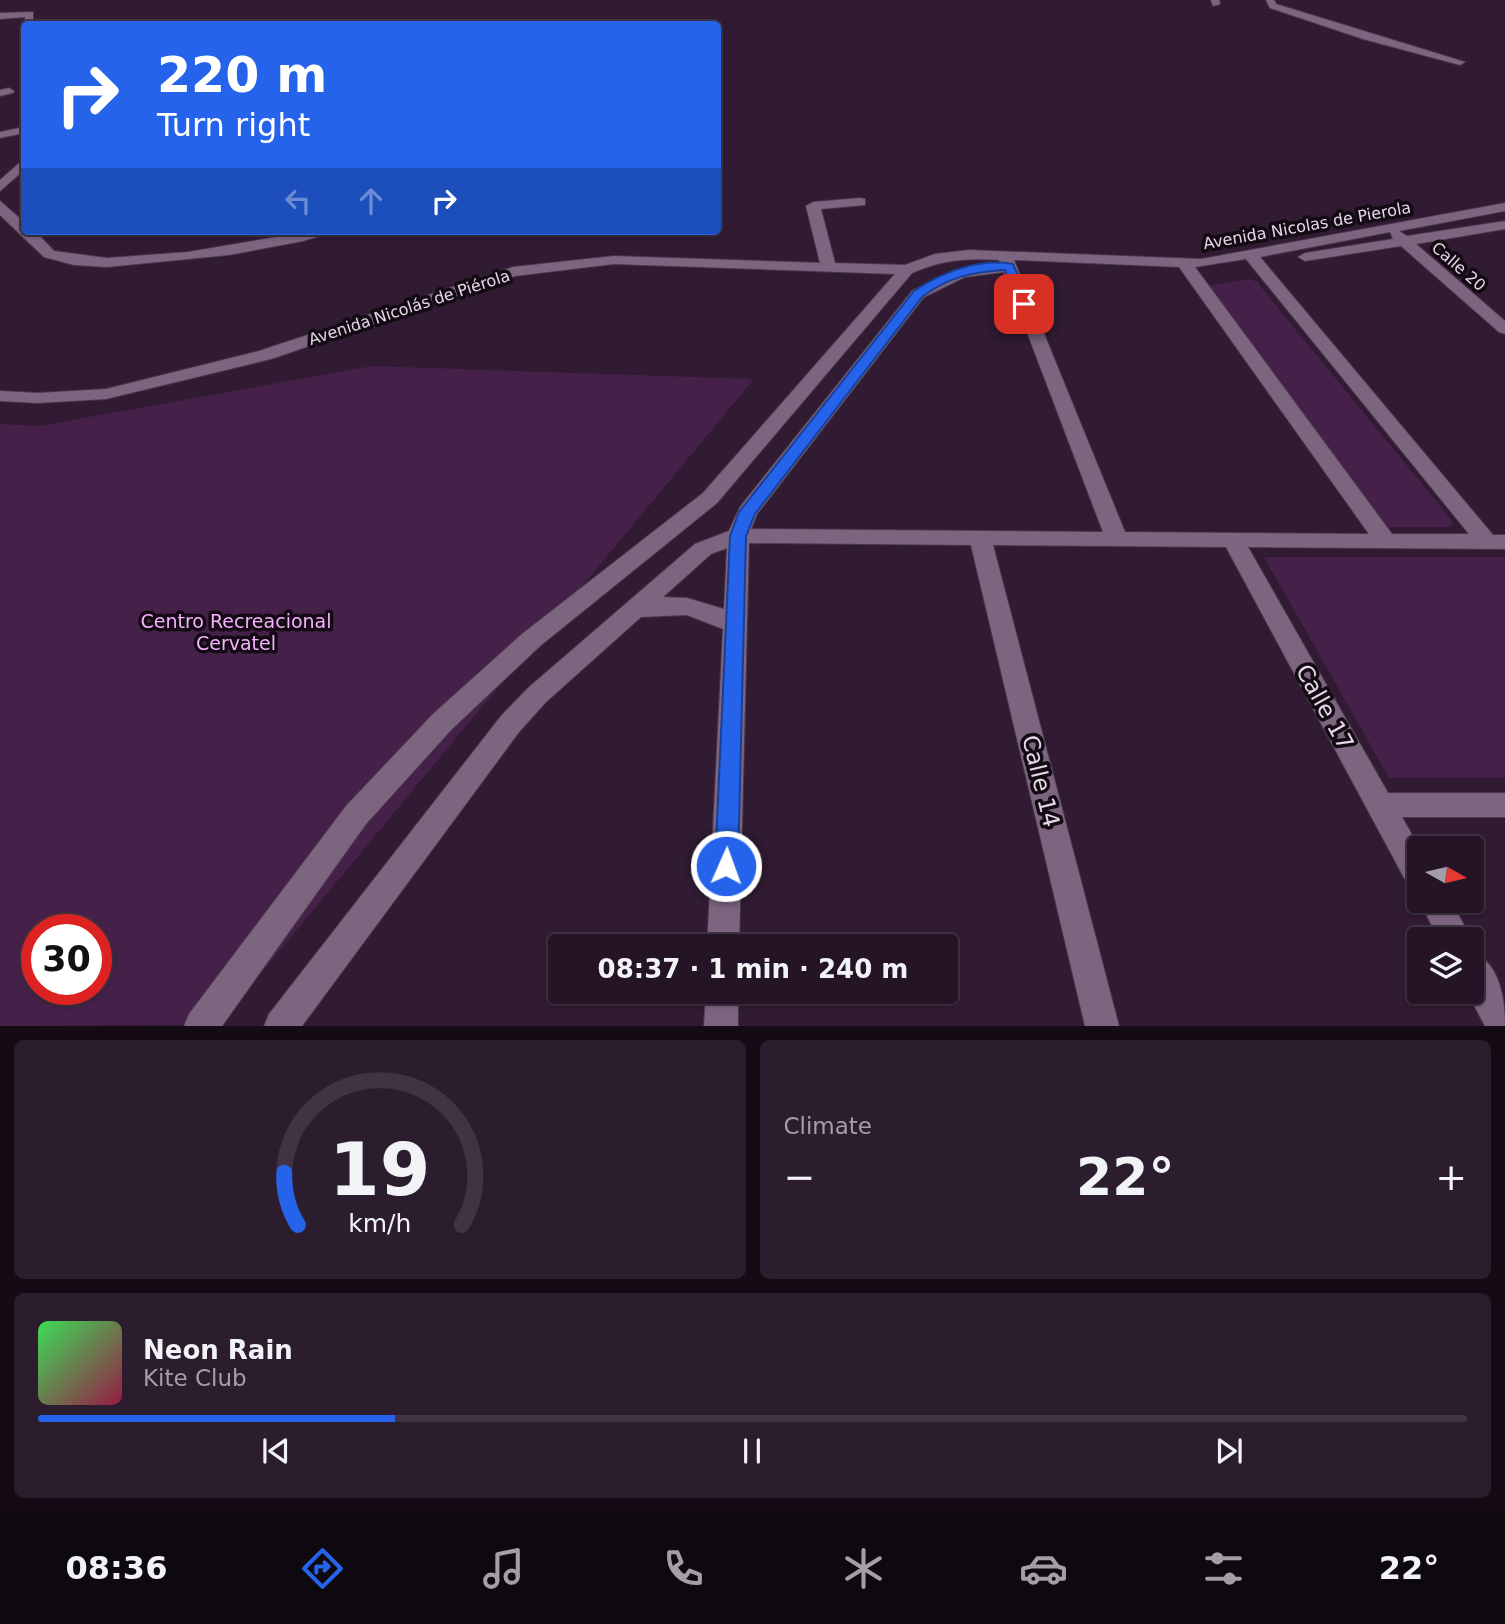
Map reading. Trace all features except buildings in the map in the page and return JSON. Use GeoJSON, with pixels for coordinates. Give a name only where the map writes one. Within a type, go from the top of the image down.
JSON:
{"type":"FeatureCollection","features":[{"type":"Feature","properties":{"kind":"street"},"geometry":{"type":"LineString","coordinates":[[1270,0],[1273,6],[1317,19],[1351,35],[1460,62]]}},
{"type":"Feature","properties":{"kind":"street"},"geometry":{"type":"LineString","coordinates":[[0,16],[30,14],[29,21]]}},
{"type":"Feature","properties":{"kind":"street"},"geometry":{"type":"LineString","coordinates":[[0,135],[21,131]]}},
{"type":"Feature","properties":{"kind":"street"},"geometry":{"type":"LineString","coordinates":[[1,184],[21,166]]}},
{"type":"Feature","properties":{"kind":"street"},"geometry":{"type":"LineString","coordinates":[[829,267],[813,206],[860,202]]}},
{"type":"Feature","properties":{"kind":"street"},"geometry":{"type":"LineString","coordinates":[[0,205],[3,211],[21,226]]}},
{"type":"Feature","properties":{"kind":"street","name":"Avenida Nicolas de Pierola"},"geometry":{"type":"LineString","coordinates":[[1253,258],[1390,228],[1505,208]]}},
{"type":"Feature","properties":{"kind":"street"},"geometry":{"type":"LineString","coordinates":[[201,1026],[356,815],[442,722],[531,640],[710,498],[907,270],[935,258],[1189,269],[1505,225]]}},
{"type":"Feature","properties":{"kind":"street","name":"Calle 20"},"geometry":{"type":"LineString","coordinates":[[1390,228],[1505,329]]}},
{"type":"Feature","properties":{"kind":"street"},"geometry":{"type":"LineString","coordinates":[[30,235],[45,253],[73,259],[119,261],[255,247],[311,235]]}},
{"type":"Feature","properties":{"kind":"street"},"geometry":{"type":"LineString","coordinates":[[1253,258],[1496,543]]}},
{"type":"Feature","properties":{"kind":"street","name":"Avenida Nicolás de Piérola"},"geometry":{"type":"LineString","coordinates":[[0,396],[38,398],[106,394],[265,355],[513,272],[614,260],[907,270]]}},
{"type":"Feature","properties":{"kind":"street"},"geometry":{"type":"LineString","coordinates":[[723,934],[738,536],[747,512],[918,294],[941,278],[1007,260]]}},
{"type":"Feature","properties":{"kind":"street"},"geometry":{"type":"LineString","coordinates":[[1007,260],[1116,537]]}},
{"type":"Feature","properties":{"kind":"street"},"geometry":{"type":"LineString","coordinates":[[1189,269],[1386,541]]}},
{"type":"Feature","properties":{"kind":"street"},"geometry":{"type":"LineString","coordinates":[[281,1026],[510,724],[537,695],[703,549],[738,536],[1232,538],[1496,543]]}},
{"type":"Feature","properties":{"kind":"street","name":"Calle 14"},"geometry":{"type":"LineString","coordinates":[[980,536],[1102,1026]]}},
{"type":"Feature","properties":{"kind":"street","name":"Calle 17"},"geometry":{"type":"LineString","coordinates":[[1232,538],[1407,853]]}},
{"type":"Feature","properties":{"kind":"street"},"geometry":{"type":"LineString","coordinates":[[634,609],[670,603],[697,606],[735,625]]}},
{"type":"Feature","properties":{"kind":"street"},"geometry":{"type":"LineString","coordinates":[[1380,805],[1505,805]]}},
{"type":"Feature","properties":{"kind":"street"},"geometry":{"type":"LineString","coordinates":[[1484,990],[1504,1026]]}},
{"type":"Feature","properties":{"kind":"street"},"geometry":{"type":"LineString","coordinates":[[720,1026],[721,1004]]}},
{"type":"Feature","properties":{"kind":"green space"},"geometry":{"type":"Polygon","coordinates":[[[1250,279],[1257,282],[1454,523],[1449,527],[1383,527],[1205,286],[1250,279]]]}},
{"type":"Feature","properties":{"kind":"green space","name":"Centro Recreacional Cervatel"},"geometry":{"type":"Polygon","coordinates":[[[372,366],[754,379],[218,1025],[0,1026],[0,424],[39,426],[372,366]]]}},
{"type":"Feature","properties":{"kind":"green space"},"geometry":{"type":"Polygon","coordinates":[[[1264,557],[1505,557],[1505,778],[1389,778],[1264,557]]]}},
{"type":"Feature","properties":{"kind":"route"},"geometry":{"type":"LineString","coordinates":[[726,866],[738,536],[747,512],[918,294],[941,278],[973,269],[1009,267],[1024,304]]}}]}
